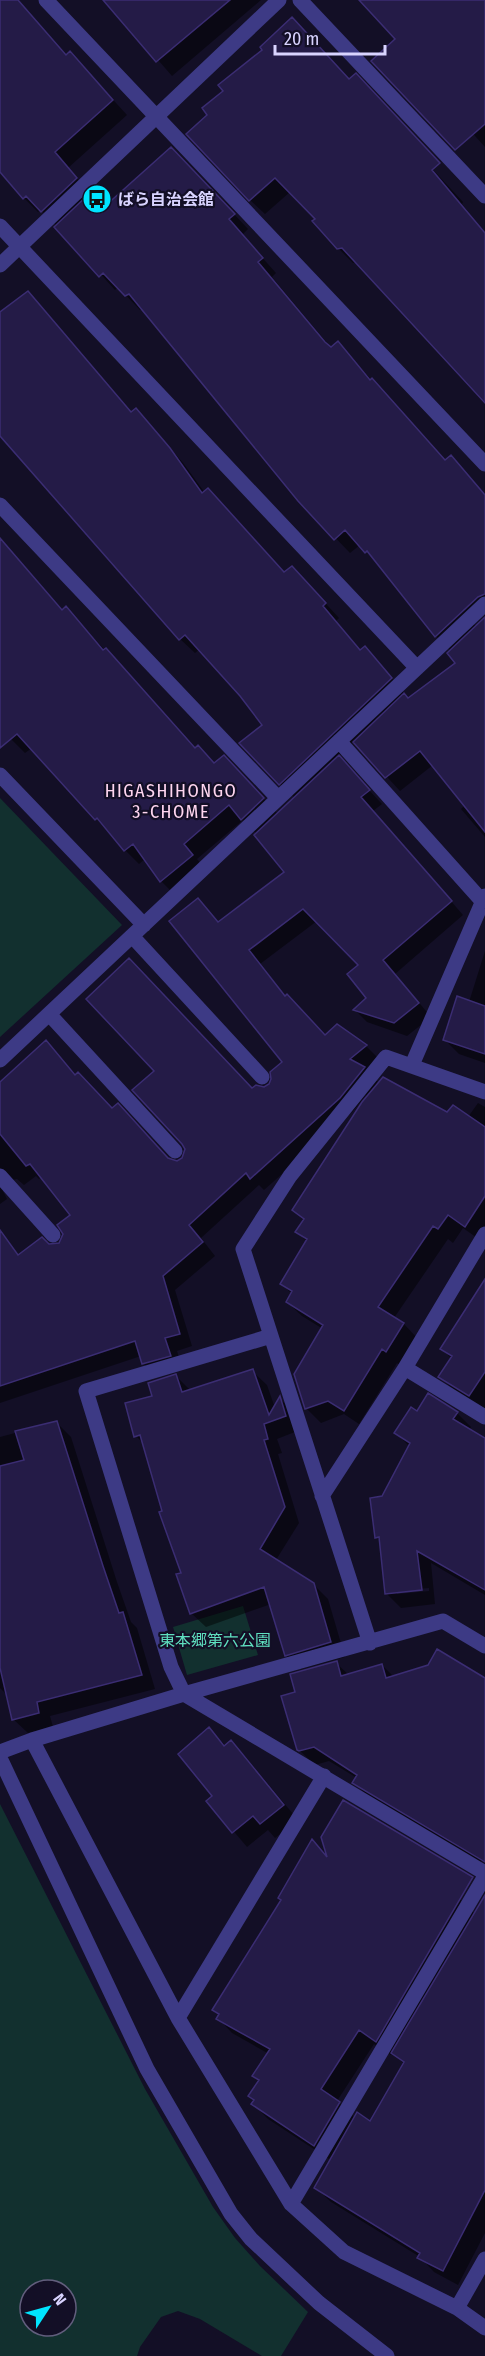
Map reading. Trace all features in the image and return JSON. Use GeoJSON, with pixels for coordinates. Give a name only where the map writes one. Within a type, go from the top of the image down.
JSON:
{"type":"FeatureCollection","features":[{"type":"Feature","properties":{"kind":"street"},"geometry":{"type":"LineString","coordinates":[[46,0],[485,464]]}},
{"type":"Feature","properties":{"kind":"street"},"geometry":{"type":"LineString","coordinates":[[0,265],[279,0]]}},
{"type":"Feature","properties":{"kind":"street"},"geometry":{"type":"LineString","coordinates":[[300,0],[485,196]]}},
{"type":"Feature","properties":{"kind":"street"},"geometry":{"type":"LineString","coordinates":[[0,226],[417,668]]}},
{"type":"Feature","properties":{"kind":"street"},"geometry":{"type":"LineString","coordinates":[[0,505],[278,798]]}},
{"type":"Feature","properties":{"kind":"street"},"geometry":{"type":"LineString","coordinates":[[0,1060],[485,604]]}},
{"type":"Feature","properties":{"kind":"street"},"geometry":{"type":"LineString","coordinates":[[339,741],[484,898],[412,1065]]}},
{"type":"Feature","properties":{"kind":"street"},"geometry":{"type":"LineString","coordinates":[[0,775],[144,925]]}},
{"type":"Feature","properties":{"kind":"street"},"geometry":{"type":"LineString","coordinates":[[132,936],[262,1077]]}},
{"type":"Feature","properties":{"kind":"street"},"geometry":{"type":"LineString","coordinates":[[49,1014],[175,1151]]}},
{"type":"Feature","properties":{"kind":"street"},"geometry":{"type":"LineString","coordinates":[[370,1643],[243,1249],[290,1176],[386,1057],[485,1092]]}},
{"type":"Feature","properties":{"kind":"street"},"geometry":{"type":"LineString","coordinates":[[0,1176],[53,1235]]}},
{"type":"Feature","properties":{"kind":"street"},"geometry":{"type":"LineString","coordinates":[[322,1496],[405,1368],[485,1234]]}},
{"type":"Feature","properties":{"kind":"street"},"geometry":{"type":"LineString","coordinates":[[271,1336],[86,1391],[171,1667],[184,1694],[324,1776],[485,1875],[291,2204]]}},
{"type":"Feature","properties":{"kind":"street"},"geometry":{"type":"LineString","coordinates":[[405,1368],[485,1417]]}},
{"type":"Feature","properties":{"kind":"street"},"geometry":{"type":"LineString","coordinates":[[0,1752],[32,1740],[184,1694],[443,1621],[485,1646]]}},
{"type":"Feature","properties":{"kind":"street"},"geometry":{"type":"LineString","coordinates":[[32,1740],[178,2018],[291,2204],[344,2252],[457,2308],[485,2328]]}},
{"type":"Feature","properties":{"kind":"street"},"geometry":{"type":"LineString","coordinates":[[0,1758],[147,2069],[231,2214],[251,2239],[319,2303],[387,2356]]}},
{"type":"Feature","properties":{"kind":"street"},"geometry":{"type":"LineString","coordinates":[[178,2018],[324,1776]]}},
{"type":"Feature","properties":{"kind":"street"},"geometry":{"type":"LineString","coordinates":[[457,2308],[485,2259]]}},
{"type":"Feature","properties":{"kind":"green space"},"geometry":{"type":"Polygon","coordinates":[[[0,798],[122,925],[0,1037],[0,798]]]}},
{"type":"Feature","properties":{"kind":"green space","name":"東本郷第六公園"},"geometry":{"type":"Polygon","coordinates":[[[243,1606],[258,1655],[187,1675],[173,1627],[243,1606]]]}},
{"type":"Feature","properties":{"kind":"green space"},"geometry":{"type":"Polygon","coordinates":[[[0,1804],[145,2089],[213,2207],[235,2238],[260,2266],[308,2312],[281,2356],[262,2356],[200,2319],[178,2311],[161,2317],[140,2347],[137,2356],[0,2356],[0,1804]]]}},
{"type":"Feature","properties":{"kind":"building"},"geometry":{"type":"Polygon","coordinates":[[[0,0],[18,0],[66,55],[70,51],[113,100],[55,152],[77,178],[41,212],[26,196],[23,199],[0,172],[0,0]]]}},
{"type":"Feature","properties":{"kind":"building"},"geometry":{"type":"Polygon","coordinates":[[[103,0],[230,0],[156,62],[103,0]]]}},
{"type":"Feature","properties":{"kind":"building"},"geometry":{"type":"Polygon","coordinates":[[[359,0],[485,0],[485,124],[455,150],[371,61],[395,39],[359,0]]]}},
{"type":"Feature","properties":{"kind":"building"},"geometry":{"type":"Polygon","coordinates":[[[292,17],[349,79],[356,73],[440,163],[432,170],[485,233],[485,403],[342,248],[337,249],[312,221],[315,219],[275,178],[249,201],[186,134],[207,115],[202,108],[223,91],[218,85],[262,50],[260,47],[292,17]]]}},
{"type":"Feature","properties":{"kind":"building"},"geometry":{"type":"Polygon","coordinates":[[[171,147],[235,214],[229,219],[263,258],[258,262],[325,342],[331,347],[338,341],[370,380],[372,378],[445,460],[451,455],[485,495],[485,594],[478,597],[435,637],[367,551],[365,553],[345,530],[334,540],[298,501],[129,294],[125,296],[103,273],[99,277],[54,227],[90,193],[104,207],[171,147]]]}},
{"type":"Feature","properties":{"kind":"building"},"geometry":{"type":"Polygon","coordinates":[[[28,291],[131,412],[136,408],[170,448],[202,493],[208,488],[284,572],[292,566],[326,603],[323,606],[360,650],[365,646],[392,678],[279,785],[239,743],[262,725],[240,696],[185,635],[179,640],[0,436],[0,312],[28,291]]]}},
{"type":"Feature","properties":{"kind":"building"},"geometry":{"type":"Polygon","coordinates":[[[0,538],[62,610],[66,606],[103,650],[106,648],[195,748],[198,745],[214,763],[224,755],[264,798],[241,820],[229,805],[184,844],[193,855],[160,882],[133,844],[124,851],[97,818],[95,820],[17,734],[0,748],[0,538]]]}},
{"type":"Feature","properties":{"kind":"building"},"geometry":{"type":"Polygon","coordinates":[[[485,617],[485,832],[420,751],[385,778],[353,742],[404,693],[408,698],[455,663],[447,653],[485,617]]]}},
{"type":"Feature","properties":{"kind":"building"},"geometry":{"type":"Polygon","coordinates":[[[339,755],[370,790],[361,797],[452,901],[383,960],[419,1003],[394,1023],[353,1010],[366,998],[347,974],[358,965],[303,909],[249,950],[285,996],[287,994],[325,1035],[337,1024],[367,1045],[350,1059],[365,1067],[340,1098],[250,1179],[246,1173],[189,1225],[203,1242],[163,1276],[180,1334],[165,1338],[171,1356],[142,1364],[135,1341],[0,1386],[0,1230],[18,1255],[42,1237],[49,1244],[59,1243],[63,1234],[57,1225],[70,1215],[30,1164],[26,1166],[0,1134],[0,1082],[46,1040],[75,1075],[78,1072],[112,1108],[118,1103],[168,1158],[177,1161],[182,1158],[185,1149],[182,1144],[132,1090],[154,1071],[86,999],[129,958],[252,1088],[256,1085],[264,1087],[269,1084],[270,1072],[282,1062],[169,921],[198,898],[218,922],[284,872],[254,835],[339,755]]]}},
{"type":"Feature","properties":{"kind":"building"},"geometry":{"type":"Polygon","coordinates":[[[457,996],[485,1006],[485,1054],[443,1040],[457,996]]]}},
{"type":"Feature","properties":{"kind":"building"},"geometry":{"type":"Polygon","coordinates":[[[383,1077],[447,1112],[453,1105],[485,1127],[485,1196],[465,1227],[448,1215],[438,1229],[433,1226],[378,1307],[404,1323],[386,1352],[382,1349],[344,1411],[328,1401],[305,1409],[294,1374],[323,1325],[286,1302],[292,1291],[280,1284],[307,1239],[295,1232],[304,1219],[292,1210],[362,1102],[383,1077]]]}},
{"type":"Feature","properties":{"kind":"building"},"geometry":{"type":"Polygon","coordinates":[[[485,1279],[485,1372],[469,1396],[438,1377],[452,1356],[440,1349],[485,1279]]]}},
{"type":"Feature","properties":{"kind":"building"},"geometry":{"type":"Polygon","coordinates":[[[253,1369],[269,1415],[280,1396],[286,1416],[264,1424],[268,1439],[264,1440],[285,1507],[260,1549],[314,1583],[331,1642],[285,1656],[264,1587],[190,1614],[176,1574],[181,1573],[159,1512],[162,1511],[140,1435],[134,1437],[125,1403],[152,1396],[148,1383],[176,1374],[182,1392],[253,1369]]]}},
{"type":"Feature","properties":{"kind":"building"},"geometry":{"type":"Polygon","coordinates":[[[428,1393],[458,1412],[453,1419],[485,1438],[485,1590],[417,1551],[422,1590],[385,1594],[379,1537],[375,1538],[370,1498],[382,1496],[410,1443],[394,1433],[411,1407],[417,1411],[428,1393]]]}},
{"type":"Feature","properties":{"kind":"building"},"geometry":{"type":"Polygon","coordinates":[[[57,1421],[103,1566],[119,1613],[123,1612],[142,1675],[37,1702],[39,1713],[12,1720],[0,1668],[0,1466],[24,1460],[15,1431],[57,1421]]]}},
{"type":"Feature","properties":{"kind":"building"},"geometry":{"type":"Polygon","coordinates":[[[437,1649],[485,1678],[485,1862],[352,1783],[357,1775],[314,1747],[297,1750],[281,1696],[295,1692],[290,1674],[337,1661],[341,1676],[382,1664],[386,1678],[428,1665],[437,1649]]]}},
{"type":"Feature","properties":{"kind":"building"},"geometry":{"type":"Polygon","coordinates":[[[209,1727],[224,1746],[231,1740],[284,1805],[260,1824],[253,1816],[232,1833],[206,1801],[212,1796],[178,1754],[209,1727]]]}},
{"type":"Feature","properties":{"kind":"building"},"geometry":{"type":"Polygon","coordinates":[[[343,1800],[473,1877],[376,2042],[359,2030],[321,2089],[340,2102],[314,2146],[251,2104],[254,2100],[248,2096],[259,2080],[252,2076],[270,2049],[216,2019],[219,2014],[212,2010],[281,1900],[278,1898],[312,1839],[327,1857],[321,1837],[343,1800]]]}},
{"type":"Feature","properties":{"kind":"building"},"geometry":{"type":"Polygon","coordinates":[[[485,1895],[485,2190],[443,2271],[417,2258],[420,2253],[314,2188],[357,2112],[370,2121],[404,2062],[391,2053],[485,1895]]]}},
{"type":"Feature","properties":{"kind":"place","name":"ばら自治会館"},"geometry":{"type":"Point","coordinates":[97,199]}},
{"type":"Feature","properties":{"kind":"district","name":"HIGASHIHONGO 3-CHOME"},"geometry":{"type":"Point","coordinates":[171,801]}}]}
